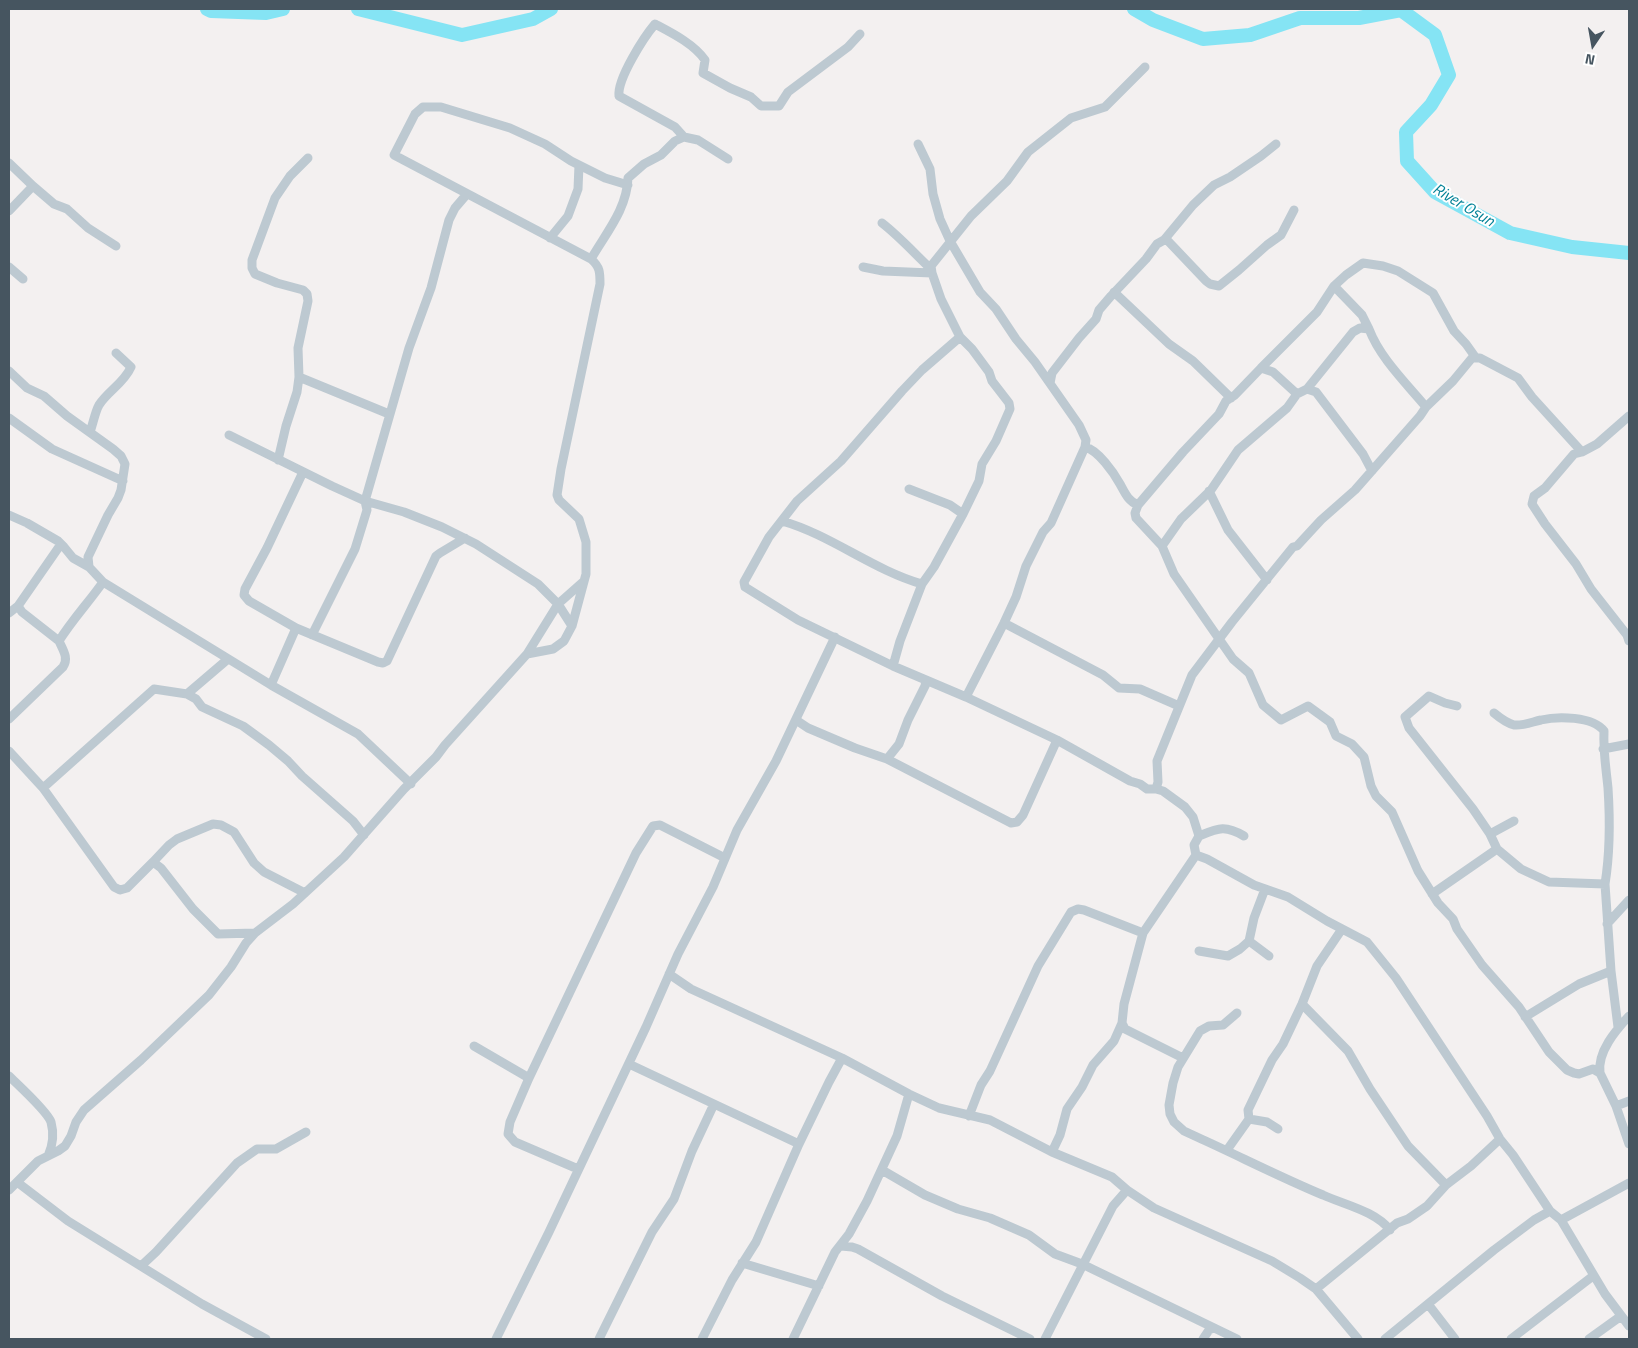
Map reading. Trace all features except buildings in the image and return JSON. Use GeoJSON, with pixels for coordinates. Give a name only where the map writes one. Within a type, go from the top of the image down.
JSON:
{"type":"FeatureCollection","features":[{"type":"Feature","properties":{"kind":"street"},"geometry":{"type":"LineString","coordinates":[[728,159],[698,140],[684,137],[675,127],[619,96],[618,91],[636,50],[655,24],[700,52],[705,60],[703,73],[730,88],[751,96],[761,106],[779,106],[788,92],[848,47],[860,34]]}},
{"type":"Feature","properties":{"kind":"street"},"geometry":{"type":"LineString","coordinates":[[931,271],[950,241],[971,216],[1007,180],[1028,152],[1071,118],[1104,107],[1146,67]]}},
{"type":"Feature","properties":{"kind":"street"},"geometry":{"type":"LineString","coordinates":[[527,654],[553,650],[564,641],[572,626],[584,581],[587,564],[584,531],[579,519],[563,505],[557,494],[600,284],[600,270],[591,259],[394,155],[415,114],[423,107],[441,107],[510,128],[545,144],[579,165],[605,178],[628,185]]}},
{"type":"Feature","properties":{"kind":"street"},"geometry":{"type":"LineString","coordinates":[[591,259],[621,211],[628,192],[628,178],[644,164],[661,155],[675,141],[684,137]]}},
{"type":"Feature","properties":{"kind":"street"},"geometry":{"type":"LineString","coordinates":[[918,144],[930,169],[933,194],[940,219],[950,241],[980,292],[996,309],[1016,339],[1050,383],[1079,425],[1086,440],[1077,467],[1066,486],[1051,523],[1043,532],[1026,566],[1016,597],[966,697]]}},
{"type":"Feature","properties":{"kind":"street"},"geometry":{"type":"LineString","coordinates":[[1050,383],[1052,373],[1096,319],[1099,310],[1146,259],[1157,244],[1164,240],[1214,185],[1230,177],[1276,144]]}},
{"type":"Feature","properties":{"kind":"street"},"geometry":{"type":"LineString","coordinates":[[278,460],[286,426],[293,408],[299,377],[298,348],[308,301],[307,294],[302,290],[255,274],[252,268],[252,260],[275,198],[290,176],[308,158]]}},
{"type":"Feature","properties":{"kind":"street"},"geometry":{"type":"LineString","coordinates":[[9,163],[54,204],[67,210],[88,228],[116,246]]}},
{"type":"Feature","properties":{"kind":"street"},"geometry":{"type":"LineString","coordinates":[[550,238],[568,216],[578,189],[579,165]]}},
{"type":"Feature","properties":{"kind":"street"},"geometry":{"type":"LineString","coordinates":[[9,211],[33,186]]}},
{"type":"Feature","properties":{"kind":"street"},"geometry":{"type":"LineString","coordinates":[[312,635],[355,549],[367,510],[365,501],[389,414],[409,348],[431,288],[449,220],[455,208],[467,194]]}},
{"type":"Feature","properties":{"kind":"street"},"geometry":{"type":"LineString","coordinates":[[1164,240],[1172,245],[1206,281],[1218,286],[1224,283],[1266,245],[1281,235],[1294,210]]}},
{"type":"Feature","properties":{"kind":"street"},"geometry":{"type":"LineString","coordinates":[[882,223],[899,236],[931,271],[960,337],[972,349],[989,372],[992,381],[1009,403],[1010,409],[996,441],[982,464],[979,481],[963,514],[934,567],[922,584],[900,641],[893,666]]}},
{"type":"Feature","properties":{"kind":"street"},"geometry":{"type":"LineString","coordinates":[[1582,452],[1537,403],[1518,378],[1496,365],[1476,358],[1454,331],[1433,293],[1398,271],[1383,266],[1363,263],[1334,286],[1317,312],[1226,401],[1219,414],[1183,452],[1138,505],[1135,513],[1136,518],[1162,546],[1174,574],[1233,659],[1249,672],[1263,705],[1281,720],[1308,706],[1330,722],[1336,736],[1352,744],[1364,757],[1371,786],[1376,796],[1392,812],[1418,871],[1432,894],[1453,919],[1457,929],[1482,965],[1519,1007],[1549,1052],[1567,1070],[1579,1074],[1590,1069],[1598,1070]]}},
{"type":"Feature","properties":{"kind":"street"},"geometry":{"type":"LineString","coordinates":[[9,267],[23,279]]}},
{"type":"Feature","properties":{"kind":"street"},"geometry":{"type":"LineString","coordinates":[[863,267],[883,271],[931,271]]}},
{"type":"Feature","properties":{"kind":"street"},"geometry":{"type":"LineString","coordinates":[[1334,286],[1362,315],[1373,340],[1426,407]]}},
{"type":"Feature","properties":{"kind":"street"},"geometry":{"type":"LineString","coordinates":[[1114,292],[1169,344],[1193,361],[1230,398]]}},
{"type":"Feature","properties":{"kind":"street"},"geometry":{"type":"LineString","coordinates":[[1162,546],[1181,519],[1209,491],[1238,450],[1287,408],[1297,394],[1307,388],[1353,332],[1360,328],[1369,329]]}},
{"type":"Feature","properties":{"kind":"street"},"geometry":{"type":"LineString","coordinates":[[960,337],[935,358],[902,391],[841,461],[797,501],[756,557],[744,582],[746,587],[798,620],[893,666],[966,697],[1057,740],[1147,789],[1163,791],[1186,807],[1193,817],[1199,836]]}},
{"type":"Feature","properties":{"kind":"street"},"geometry":{"type":"LineString","coordinates":[[90,432],[99,405],[124,379],[131,368],[116,353]]}},
{"type":"Feature","properties":{"kind":"street"},"geometry":{"type":"LineString","coordinates":[[1156,789],[1158,782],[1157,761],[1179,706],[1192,675],[1219,638],[1294,547],[1355,490],[1426,407],[1453,381],[1472,358],[1476,358]]}},
{"type":"Feature","properties":{"kind":"street"},"geometry":{"type":"LineString","coordinates":[[1261,368],[1273,372],[1297,394]]}},
{"type":"Feature","properties":{"kind":"street"},"geometry":{"type":"LineString","coordinates":[[9,371],[27,388],[44,396],[67,416],[121,456],[125,464],[123,482],[118,498],[88,557],[89,568]]}},
{"type":"Feature","properties":{"kind":"street"},"geometry":{"type":"LineString","coordinates":[[299,377],[389,414]]}},
{"type":"Feature","properties":{"kind":"street"},"geometry":{"type":"LineString","coordinates":[[1307,388],[1316,392],[1363,454],[1372,471]]}},
{"type":"Feature","properties":{"kind":"street"},"geometry":{"type":"LineString","coordinates":[[1629,416],[1597,444],[1574,454],[1545,488],[1534,496],[1532,504],[1629,640]]}},
{"type":"Feature","properties":{"kind":"street"},"geometry":{"type":"LineString","coordinates":[[9,418],[52,449],[123,482]]}},
{"type":"Feature","properties":{"kind":"street"},"geometry":{"type":"LineString","coordinates":[[229,435],[365,501],[404,512],[465,538],[538,584],[558,604],[572,626]]}},
{"type":"Feature","properties":{"kind":"street"},"geometry":{"type":"LineString","coordinates":[[1085,447],[1096,452],[1119,482],[1125,495],[1138,505]]}},
{"type":"Feature","properties":{"kind":"street"},"geometry":{"type":"LineString","coordinates":[[303,472],[267,548],[245,589],[244,596],[261,609],[296,628],[378,662],[383,663],[387,661],[436,556],[465,538]]}},
{"type":"Feature","properties":{"kind":"street"},"geometry":{"type":"LineString","coordinates":[[909,489],[950,505],[963,514]]}},
{"type":"Feature","properties":{"kind":"street"},"geometry":{"type":"LineString","coordinates":[[1209,491],[1228,530],[1267,580]]}},
{"type":"Feature","properties":{"kind":"street"},"geometry":{"type":"LineString","coordinates":[[9,515],[27,523],[61,544],[73,558],[89,568],[103,582],[271,685],[358,734],[411,784]]}},
{"type":"Feature","properties":{"kind":"street"},"geometry":{"type":"LineString","coordinates":[[782,521],[798,526],[870,563],[922,584]]}},
{"type":"Feature","properties":{"kind":"street"},"geometry":{"type":"LineString","coordinates":[[9,613],[18,606],[61,544]]}},
{"type":"Feature","properties":{"kind":"street"},"geometry":{"type":"LineString","coordinates":[[9,1190],[38,1161],[58,1151],[68,1142],[76,1122],[84,1110],[141,1060],[209,995],[232,967],[246,943],[255,933],[305,893],[344,857],[527,654],[558,604],[584,581]]}},
{"type":"Feature","properties":{"kind":"street"},"geometry":{"type":"LineString","coordinates":[[59,641],[65,630],[103,582]]}},
{"type":"Feature","properties":{"kind":"street"},"geometry":{"type":"LineString","coordinates":[[9,719],[64,667],[66,662],[59,641],[22,612],[18,606]]}},
{"type":"Feature","properties":{"kind":"street"},"geometry":{"type":"LineString","coordinates":[[1004,623],[1103,675],[1119,688],[1140,689],[1179,706]]}},
{"type":"Feature","properties":{"kind":"street"},"geometry":{"type":"LineString","coordinates":[[271,685],[296,628]]}},
{"type":"Feature","properties":{"kind":"street"},"geometry":{"type":"LineString","coordinates":[[496,1339],[549,1232],[669,974],[713,887],[748,809],[765,784],[835,638]]}},
{"type":"Feature","properties":{"kind":"street"},"geometry":{"type":"LineString","coordinates":[[187,694],[228,658]]}},
{"type":"Feature","properties":{"kind":"street"},"geometry":{"type":"LineString","coordinates":[[887,759],[899,744],[926,681]]}},
{"type":"Feature","properties":{"kind":"street"},"geometry":{"type":"LineString","coordinates":[[43,788],[154,690],[187,694],[196,699],[202,707],[243,726],[269,745],[353,821],[364,834]]}},
{"type":"Feature","properties":{"kind":"street"},"geometry":{"type":"LineString","coordinates":[[1457,706],[1429,696],[1405,716],[1409,728],[1473,809],[1490,834],[1496,849],[1521,869],[1549,882],[1605,884]]}},
{"type":"Feature","properties":{"kind":"street"},"geometry":{"type":"LineString","coordinates":[[1494,714],[1512,724],[1521,725],[1552,718],[1586,720],[1601,726],[1604,731],[1603,749],[1609,812],[1605,884],[1611,971],[1618,1027]]}},
{"type":"Feature","properties":{"kind":"street"},"geometry":{"type":"LineString","coordinates":[[796,720],[808,728],[854,748],[887,759],[1002,820],[1014,823],[1023,815],[1057,740]]}},
{"type":"Feature","properties":{"kind":"street"},"geometry":{"type":"LineString","coordinates":[[1603,749],[1629,744]]}},
{"type":"Feature","properties":{"kind":"street"},"geometry":{"type":"LineString","coordinates":[[9,752],[43,788],[114,887],[120,890],[127,888],[177,839],[213,824],[221,825],[234,832],[254,863],[264,872],[305,893]]}},
{"type":"Feature","properties":{"kind":"street"},"geometry":{"type":"LineString","coordinates":[[1490,834],[1514,821]]}},
{"type":"Feature","properties":{"kind":"street"},"geometry":{"type":"LineString","coordinates":[[578,1169],[515,1142],[508,1134],[510,1122],[529,1078],[636,853],[653,826],[660,826],[725,858]]}},
{"type":"Feature","properties":{"kind":"street"},"geometry":{"type":"LineString","coordinates":[[1052,1152],[1060,1136],[1067,1110],[1093,1065],[1114,1041],[1122,1023],[1124,1004],[1143,933],[1196,855],[1194,845],[1199,836],[1214,830],[1231,828],[1244,836]]}},
{"type":"Feature","properties":{"kind":"street"},"geometry":{"type":"LineString","coordinates":[[1432,894],[1496,849]]}},
{"type":"Feature","properties":{"kind":"street"},"geometry":{"type":"LineString","coordinates":[[1196,855],[1207,859],[1254,885],[1288,897],[1367,942],[1396,978],[1487,1116],[1500,1139],[1519,1163],[1550,1211],[1560,1220],[1593,1276],[1629,1326]]}},
{"type":"Feature","properties":{"kind":"street"},"geometry":{"type":"LineString","coordinates":[[153,862],[161,868],[193,909],[218,934],[255,933]]}},
{"type":"Feature","properties":{"kind":"street"},"geometry":{"type":"LineString","coordinates":[[1199,951],[1228,956],[1249,941],[1254,918],[1265,889]]}},
{"type":"Feature","properties":{"kind":"street"},"geometry":{"type":"LineString","coordinates":[[1607,924],[1629,900]]}},
{"type":"Feature","properties":{"kind":"street"},"geometry":{"type":"LineString","coordinates":[[969,1116],[1038,966],[1071,912],[1078,909],[1084,910],[1143,933]]}},
{"type":"Feature","properties":{"kind":"street"},"geometry":{"type":"LineString","coordinates":[[1226,1150],[1249,1119],[1248,1110],[1272,1060],[1283,1044],[1317,966],[1342,929]]}},
{"type":"Feature","properties":{"kind":"street"},"geometry":{"type":"LineString","coordinates":[[1249,941],[1269,956]]}},
{"type":"Feature","properties":{"kind":"street"},"geometry":{"type":"LineString","coordinates":[[1525,1017],[1579,984],[1611,971]]}},
{"type":"Feature","properties":{"kind":"street"},"geometry":{"type":"LineString","coordinates":[[669,974],[691,989],[842,1058],[939,1108],[990,1120],[1052,1152],[1112,1177],[1127,1190],[1154,1208],[1272,1261],[1316,1289],[1358,1339]]}},
{"type":"Feature","properties":{"kind":"street"},"geometry":{"type":"LineString","coordinates":[[1302,1004],[1348,1052],[1408,1146],[1446,1185]]}},
{"type":"Feature","properties":{"kind":"street"},"geometry":{"type":"LineString","coordinates":[[1237,1013],[1224,1025],[1209,1026],[1200,1031],[1183,1058],[1173,1083],[1169,1105],[1170,1114],[1174,1122],[1184,1131],[1321,1195],[1372,1215],[1386,1224],[1390,1230]]}},
{"type":"Feature","properties":{"kind":"street"},"geometry":{"type":"LineString","coordinates":[[1629,1016],[1618,1027],[1600,1059],[1598,1070],[1616,1106],[1629,1144]]}},
{"type":"Feature","properties":{"kind":"street"},"geometry":{"type":"LineString","coordinates":[[1122,1023],[1125,1029],[1183,1058]]}},
{"type":"Feature","properties":{"kind":"street"},"geometry":{"type":"LineString","coordinates":[[474,1046],[529,1078]]}},
{"type":"Feature","properties":{"kind":"street"},"geometry":{"type":"LineString","coordinates":[[702,1339],[742,1263],[756,1242],[799,1144],[842,1058]]}},
{"type":"Feature","properties":{"kind":"street"},"geometry":{"type":"LineString","coordinates":[[628,1064],[799,1144]]}},
{"type":"Feature","properties":{"kind":"street"},"geometry":{"type":"LineString","coordinates":[[9,1076],[51,1121],[53,1141],[48,1156]]}},
{"type":"Feature","properties":{"kind":"street"},"geometry":{"type":"LineString","coordinates":[[793,1339],[835,1252],[859,1218],[882,1170],[897,1136],[910,1094]]}},
{"type":"Feature","properties":{"kind":"street"},"geometry":{"type":"LineString","coordinates":[[1616,1106],[1629,1101]]}},
{"type":"Feature","properties":{"kind":"street"},"geometry":{"type":"LineString","coordinates":[[599,1339],[652,1232],[674,1199],[692,1151],[714,1104]]}},
{"type":"Feature","properties":{"kind":"street"},"geometry":{"type":"LineString","coordinates":[[1249,1119],[1267,1122],[1278,1129]]}},
{"type":"Feature","properties":{"kind":"street"},"geometry":{"type":"LineString","coordinates":[[142,1266],[237,1163],[257,1149],[276,1149],[306,1132]]}},
{"type":"Feature","properties":{"kind":"street"},"geometry":{"type":"LineString","coordinates":[[1316,1289],[1397,1223],[1408,1219],[1427,1206],[1446,1185],[1471,1166],[1500,1139]]}},
{"type":"Feature","properties":{"kind":"street"},"geometry":{"type":"LineString","coordinates":[[882,1170],[925,1194],[958,1208],[990,1218],[1029,1235],[1055,1254],[1082,1264],[1237,1339]]}},
{"type":"Feature","properties":{"kind":"street"},"geometry":{"type":"LineString","coordinates":[[17,1182],[68,1221],[202,1304],[266,1339]]}},
{"type":"Feature","properties":{"kind":"street"},"geometry":{"type":"LineString","coordinates":[[1560,1220],[1629,1183]]}},
{"type":"Feature","properties":{"kind":"street"},"geometry":{"type":"LineString","coordinates":[[1046,1339],[1082,1264],[1113,1206],[1127,1190]]}},
{"type":"Feature","properties":{"kind":"street"},"geometry":{"type":"LineString","coordinates":[[1385,1339],[1494,1250],[1534,1220],[1550,1211]]}},
{"type":"Feature","properties":{"kind":"street"},"geometry":{"type":"LineString","coordinates":[[841,1246],[852,1246],[942,1296],[1030,1339]]}},
{"type":"Feature","properties":{"kind":"street"},"geometry":{"type":"LineString","coordinates":[[742,1263],[819,1286]]}},
{"type":"Feature","properties":{"kind":"street"},"geometry":{"type":"LineString","coordinates":[[1510,1339],[1593,1276]]}},
{"type":"Feature","properties":{"kind":"street"},"geometry":{"type":"LineString","coordinates":[[1428,1304],[1455,1339]]}},
{"type":"Feature","properties":{"kind":"street"},"geometry":{"type":"LineString","coordinates":[[1589,1339],[1621,1316]]}},
{"type":"Feature","properties":{"kind":"street"},"geometry":{"type":"LineString","coordinates":[[1203,1339],[1209,1330],[1213,1328]]}},
{"type":"Feature","properties":{"kind":"waterway","name":"River Osun"},"geometry":{"type":"LineString","coordinates":[[207,9],[211,11],[266,13],[283,9]]}},
{"type":"Feature","properties":{"kind":"waterway","name":"River Osun"},"geometry":{"type":"LineString","coordinates":[[358,9],[462,35],[533,19],[551,9]]}},
{"type":"Feature","properties":{"kind":"waterway","name":"River Osun"},"geometry":{"type":"LineString","coordinates":[[1134,9],[1153,20],[1203,39],[1250,35],[1300,18],[1359,18],[1401,10],[1435,35],[1449,75],[1431,105],[1406,132],[1407,161],[1435,192],[1510,233],[1572,247],[1629,253]]}}]}
